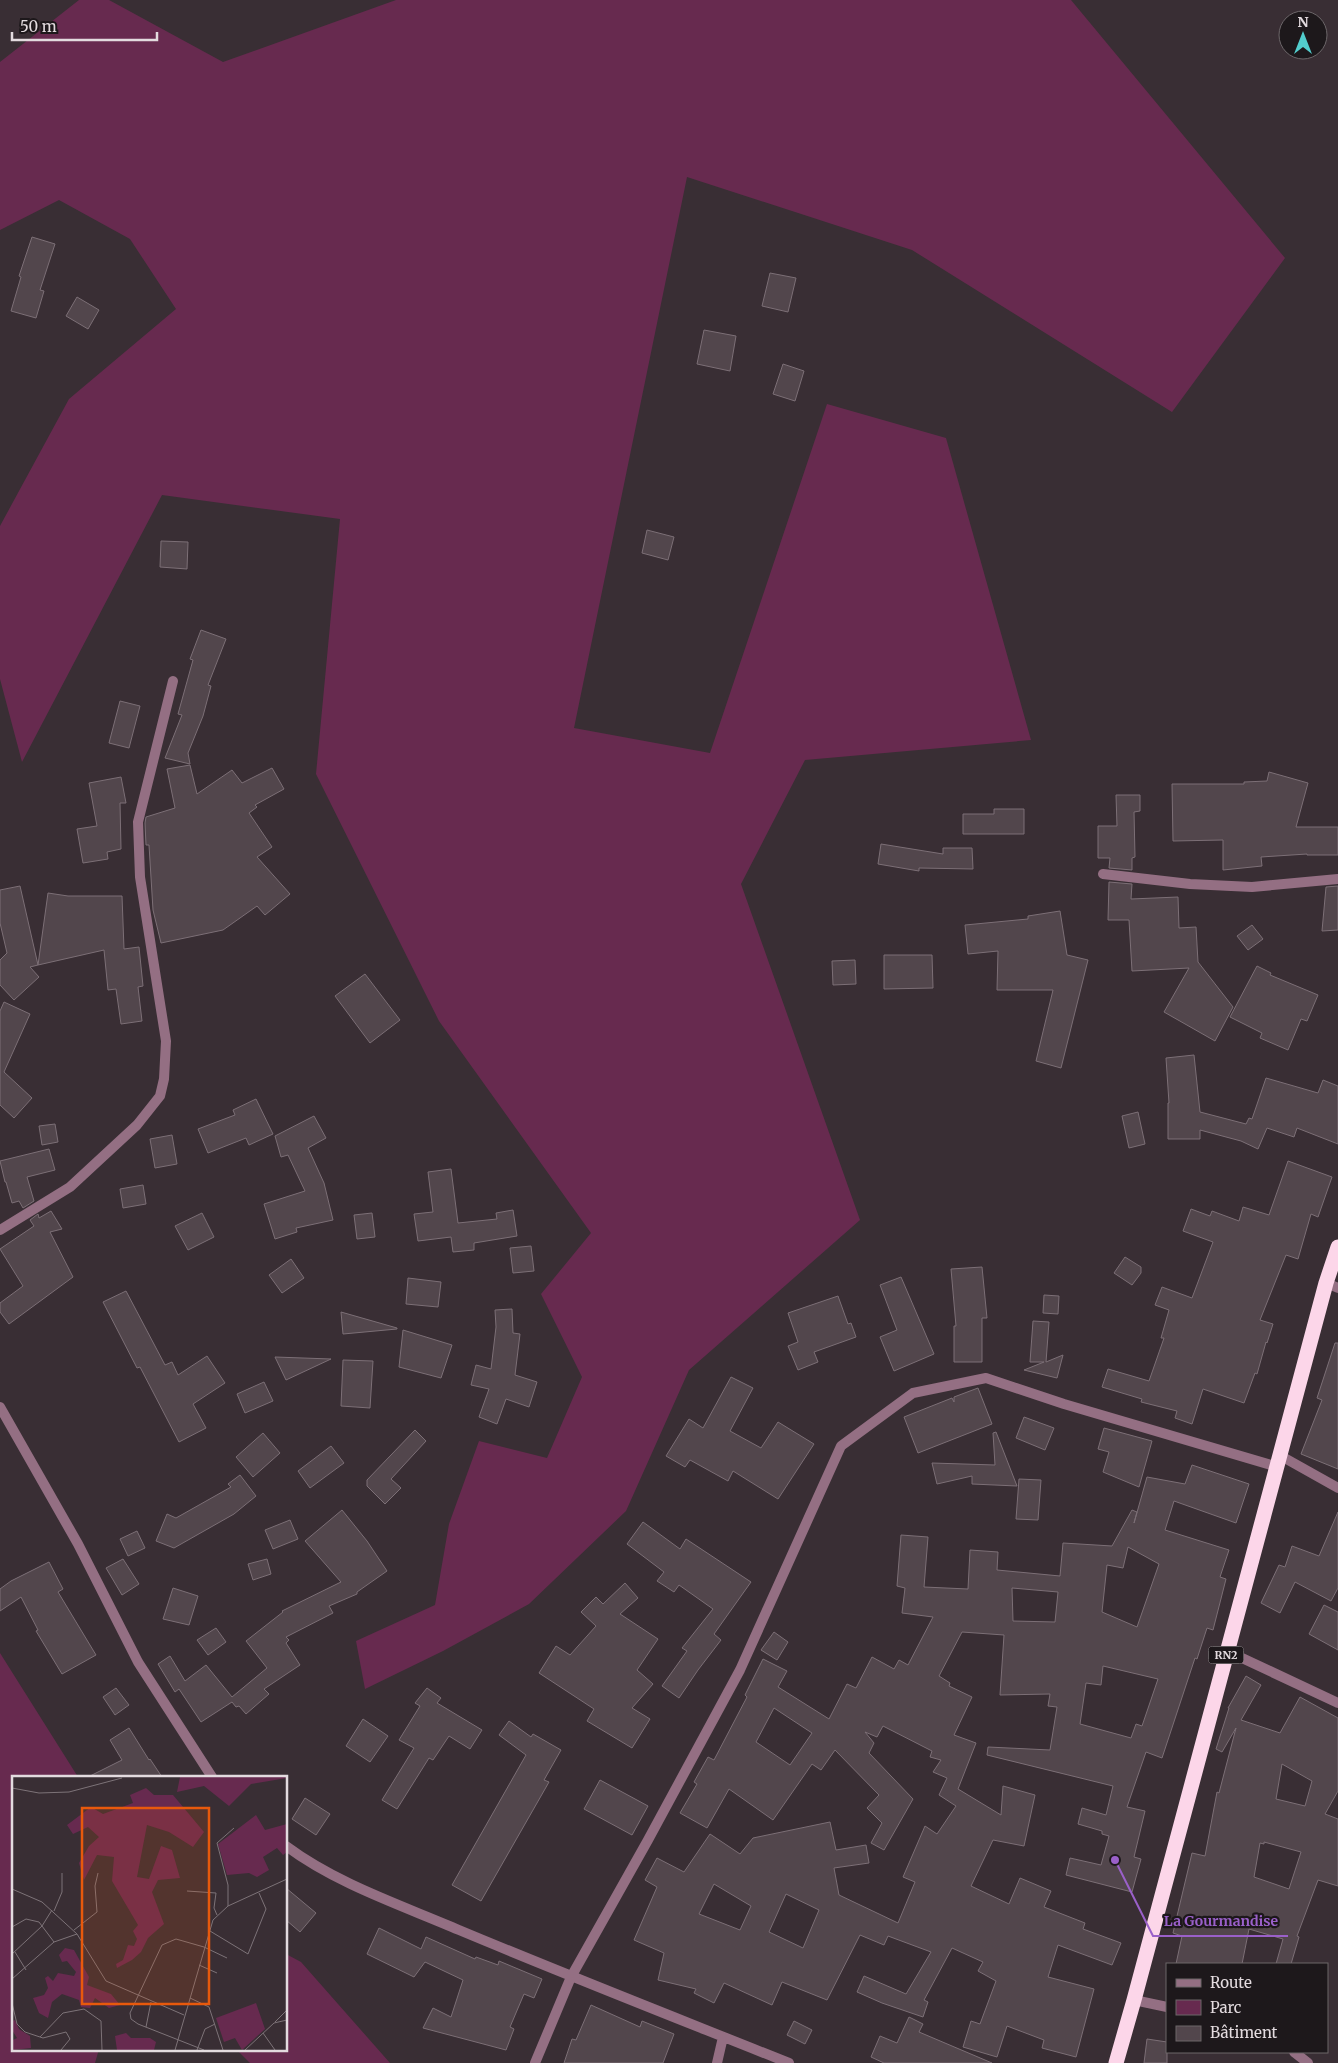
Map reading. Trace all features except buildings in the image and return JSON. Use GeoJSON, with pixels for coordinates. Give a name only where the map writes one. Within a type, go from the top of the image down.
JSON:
{"type":"FeatureCollection","features":[{"type":"Feature","properties":{"kind":"highway","name":"RN2"},"geometry":{"type":"LineString","coordinates":[[1116,2063],[1280,1461],[1332,1286],[1338,1247]]}},
{"type":"Feature","properties":{"kind":"street"},"geometry":{"type":"LineString","coordinates":[[0,1230],[70,1187],[137,1125],[160,1096],[164,1079],[166,1041],[140,877],[138,822],[173,681]]}},
{"type":"Feature","properties":{"kind":"street"},"geometry":{"type":"LineString","coordinates":[[1103,874],[1190,884],[1252,887],[1338,879]]}},
{"type":"Feature","properties":{"kind":"street"},"geometry":{"type":"LineString","coordinates":[[535,2063],[571,1977],[740,1670],[841,1446],[913,1392],[986,1378],[1064,1404],[1280,1461],[1338,1488]]}},
{"type":"Feature","properties":{"kind":"street"},"geometry":{"type":"LineString","coordinates":[[0,1407],[78,1544],[138,1662],[211,1776]]}},
{"type":"Feature","properties":{"kind":"street"},"geometry":{"type":"LineString","coordinates":[[1228,1651],[1338,1703]]}},
{"type":"Feature","properties":{"kind":"street"},"geometry":{"type":"LineString","coordinates":[[288,1848],[302,1858],[358,1887],[571,1977],[789,2063]]}},
{"type":"Feature","properties":{"kind":"street"},"geometry":{"type":"LineString","coordinates":[[1134,2000],[1166,2007]]}},
{"type":"Feature","properties":{"kind":"street"},"geometry":{"type":"LineString","coordinates":[[717,2063],[723,2037]]}},
{"type":"Feature","properties":{"kind":"street"},"geometry":{"type":"LineString","coordinates":[[1295,2053],[1308,2063]]}},
{"type":"Feature","properties":{"kind":"green space"},"geometry":{"type":"Polygon","coordinates":[[[79,0],[109,0],[223,62],[396,0],[1071,0],[1285,258],[1172,412],[912,250],[687,177],[574,728],[710,753],[827,404],[946,438],[1031,740],[805,760],[741,884],[860,1220],[689,1370],[626,1511],[529,1604],[443,1651],[365,1689],[356,1641],[435,1605],[449,1524],[479,1441],[547,1458],[582,1377],[541,1294],[591,1233],[439,1021],[316,774],[340,519],[162,495],[22,762],[0,679],[0,526],[69,399],[176,309],[130,239],[59,200],[0,230],[0,62],[79,0]]]}},
{"type":"Feature","properties":{"kind":"green space"},"geometry":{"type":"Polygon","coordinates":[[[0,1653],[77,1776],[12,1776],[12,2050],[99,2050],[95,2063],[0,2063],[0,1653]]]}},
{"type":"Feature","properties":{"kind":"green space"},"geometry":{"type":"Polygon","coordinates":[[[288,1955],[301,1962],[390,2063],[250,2063],[237,2050],[288,2050],[288,1955]]]}},
{"type":"Feature","properties":{"kind":"place","name":"La Gourmandise"},"geometry":{"type":"Point","coordinates":[1115,1860]}}]}
